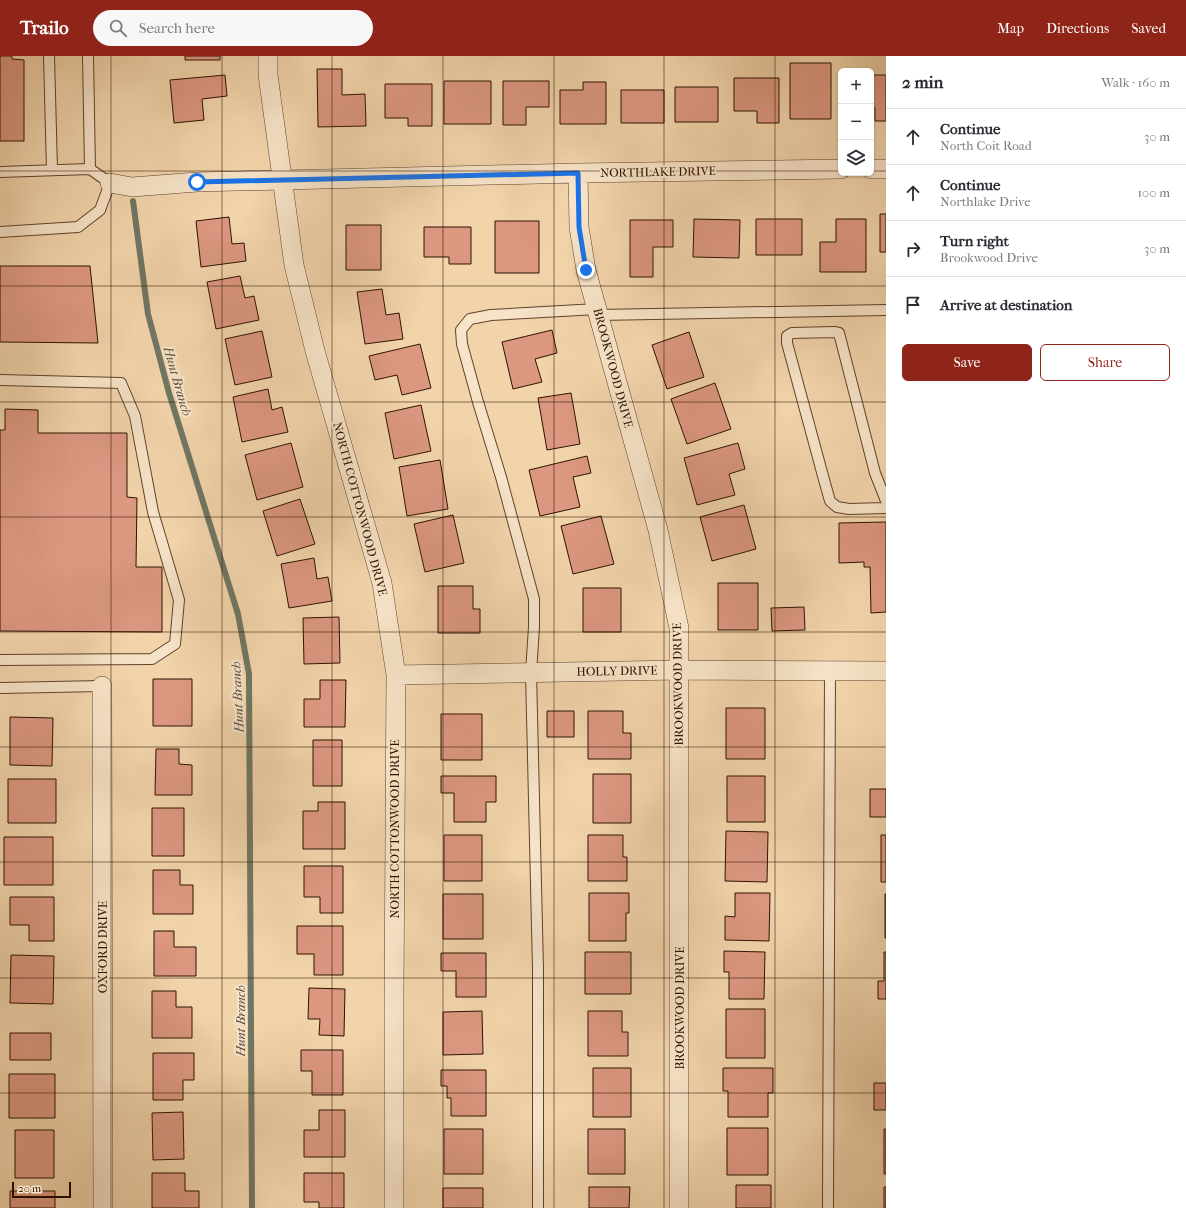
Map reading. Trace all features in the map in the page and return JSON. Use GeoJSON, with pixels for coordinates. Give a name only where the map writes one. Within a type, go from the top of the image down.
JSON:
{"type":"FeatureCollection","features":[{"type":"Feature","properties":{"kind":"street","name":"NORTH COTTONWOOD DRIVE"},"geometry":{"type":"LineString","coordinates":[[268,56],[268,74],[294,265],[315,350],[382,583],[396,675],[394,1208]]}},
{"type":"Feature","properties":{"kind":"street","name":"NORTHLAKE DRIVE"},"geometry":{"type":"LineString","coordinates":[[110,183],[132,187],[197,182],[578,173],[838,169]]}},
{"type":"Feature","properties":{"kind":"street"},"geometry":{"type":"LineString","coordinates":[[874,169],[886,169]]}},
{"type":"Feature","properties":{"kind":"street","name":"BROOKWOOD DRIVE"},"geometry":{"type":"LineString","coordinates":[[578,173],[579,227],[586,270],[658,530],[679,628],[680,1208]]}},
{"type":"Feature","properties":{"kind":"street","name":"HOLLY DRIVE"},"geometry":{"type":"LineString","coordinates":[[396,675],[680,670],[886,671]]}},
{"type":"Feature","properties":{"kind":"street","name":"OXFORD DRIVE"},"geometry":{"type":"LineString","coordinates":[[102,686],[103,1208]]}},
{"type":"Feature","properties":{"kind":"lane"},"geometry":{"type":"LineString","coordinates":[[49,56],[52,170]]}},
{"type":"Feature","properties":{"kind":"lane"},"geometry":{"type":"LineString","coordinates":[[88,56],[90,169]]}},
{"type":"Feature","properties":{"kind":"lane"},"geometry":{"type":"LineString","coordinates":[[0,172],[90,169],[110,183],[100,210],[78,227],[0,232]]}},
{"type":"Feature","properties":{"kind":"lane"},"geometry":{"type":"LineString","coordinates":[[538,1208],[538,969],[531,672],[534,599],[462,344],[461,330],[470,319],[491,315],[597,312],[886,310]]}},
{"type":"Feature","properties":{"kind":"lane"},"geometry":{"type":"LineString","coordinates":[[886,501],[876,473],[839,333],[792,333],[787,336],[787,343],[830,501],[838,507],[849,509],[886,508]]}},
{"type":"Feature","properties":{"kind":"lane"},"geometry":{"type":"LineString","coordinates":[[0,380],[121,383],[135,416],[153,512],[179,600],[175,644],[152,659],[0,660]]}},
{"type":"Feature","properties":{"kind":"lane"},"geometry":{"type":"LineString","coordinates":[[828,1208],[830,671]]}},
{"type":"Feature","properties":{"kind":"lane"},"geometry":{"type":"LineString","coordinates":[[0,688],[102,686]]}},
{"type":"Feature","properties":{"kind":"building"},"geometry":{"type":"Polygon","coordinates":[[[0,56],[12,56],[12,59],[24,60],[24,141],[0,141],[0,56]]]}},
{"type":"Feature","properties":{"kind":"building"},"geometry":{"type":"Polygon","coordinates":[[[185,56],[220,56],[220,60],[185,60],[185,56]]]}},
{"type":"Feature","properties":{"kind":"building"},"geometry":{"type":"Polygon","coordinates":[[[790,63],[831,63],[831,119],[790,119],[790,63]]]}},
{"type":"Feature","properties":{"kind":"building"},"geometry":{"type":"Polygon","coordinates":[[[317,69],[342,69],[342,95],[365,94],[366,126],[318,127],[317,69]]]}},
{"type":"Feature","properties":{"kind":"building"},"geometry":{"type":"Polygon","coordinates":[[[225,75],[227,96],[202,99],[204,120],[174,123],[170,80],[225,75]]]}},
{"type":"Feature","properties":{"kind":"building"},"geometry":{"type":"Polygon","coordinates":[[[874,75],[886,75],[886,121],[875,121],[874,75]]]}},
{"type":"Feature","properties":{"kind":"building"},"geometry":{"type":"Polygon","coordinates":[[[734,78],[779,78],[779,123],[757,123],[757,111],[734,111],[734,78]]]}},
{"type":"Feature","properties":{"kind":"building"},"geometry":{"type":"Polygon","coordinates":[[[444,81],[491,81],[491,124],[444,124],[444,81]]]}},
{"type":"Feature","properties":{"kind":"building"},"geometry":{"type":"Polygon","coordinates":[[[503,81],[549,81],[549,107],[526,107],[526,125],[503,125],[503,81]]]}},
{"type":"Feature","properties":{"kind":"building"},"geometry":{"type":"Polygon","coordinates":[[[583,82],[606,82],[606,124],[560,124],[560,90],[583,90],[583,82]]]}},
{"type":"Feature","properties":{"kind":"building"},"geometry":{"type":"Polygon","coordinates":[[[385,84],[432,84],[432,126],[408,126],[408,118],[385,118],[385,84]]]}},
{"type":"Feature","properties":{"kind":"building"},"geometry":{"type":"Polygon","coordinates":[[[675,87],[718,87],[718,122],[675,122],[675,87]]]}},
{"type":"Feature","properties":{"kind":"building"},"geometry":{"type":"Polygon","coordinates":[[[621,90],[664,90],[664,123],[621,123],[621,90]]]}},
{"type":"Feature","properties":{"kind":"building"},"geometry":{"type":"Polygon","coordinates":[[[880,214],[886,214],[886,252],[880,252],[880,214]]]}},
{"type":"Feature","properties":{"kind":"building"},"geometry":{"type":"Polygon","coordinates":[[[229,217],[232,244],[244,243],[246,261],[201,267],[196,221],[229,217]]]}},
{"type":"Feature","properties":{"kind":"building"},"geometry":{"type":"Polygon","coordinates":[[[694,219],[740,220],[739,258],[693,257],[694,219]]]}},
{"type":"Feature","properties":{"kind":"building"},"geometry":{"type":"Polygon","coordinates":[[[756,219],[802,219],[802,255],[756,255],[756,219]]]}},
{"type":"Feature","properties":{"kind":"building"},"geometry":{"type":"Polygon","coordinates":[[[836,219],[866,219],[866,272],[820,272],[820,242],[836,242],[836,219]]]}},
{"type":"Feature","properties":{"kind":"building"},"geometry":{"type":"Polygon","coordinates":[[[630,220],[673,220],[673,247],[653,247],[653,277],[630,277],[630,220]]]}},
{"type":"Feature","properties":{"kind":"building"},"geometry":{"type":"Polygon","coordinates":[[[495,221],[539,221],[539,273],[495,273],[495,221]]]}},
{"type":"Feature","properties":{"kind":"building"},"geometry":{"type":"Polygon","coordinates":[[[346,225],[381,225],[381,270],[346,270],[346,225]]]}},
{"type":"Feature","properties":{"kind":"building"},"geometry":{"type":"Polygon","coordinates":[[[424,227],[471,227],[471,264],[449,264],[449,257],[424,257],[424,227]]]}},
{"type":"Feature","properties":{"kind":"building"},"geometry":{"type":"Polygon","coordinates":[[[0,266],[90,266],[98,343],[0,342],[0,266]]]}},
{"type":"Feature","properties":{"kind":"building"},"geometry":{"type":"Polygon","coordinates":[[[240,276],[245,298],[254,296],[259,320],[216,329],[207,282],[240,276]]]}},
{"type":"Feature","properties":{"kind":"building"},"geometry":{"type":"Polygon","coordinates":[[[382,289],[386,315],[399,313],[403,339],[365,344],[357,292],[382,289]]]}},
{"type":"Feature","properties":{"kind":"building"},"geometry":{"type":"Polygon","coordinates":[[[552,330],[557,353],[535,359],[542,382],[513,389],[502,342],[552,330]]]}},
{"type":"Feature","properties":{"kind":"building"},"geometry":{"type":"Polygon","coordinates":[[[262,331],[272,377],[235,385],[225,339],[262,331]]]}},
{"type":"Feature","properties":{"kind":"building"},"geometry":{"type":"Polygon","coordinates":[[[689,332],[704,377],[667,389],[652,345],[689,332]]]}},
{"type":"Feature","properties":{"kind":"building"},"geometry":{"type":"Polygon","coordinates":[[[420,344],[431,388],[402,395],[397,375],[375,380],[369,356],[420,344]]]}},
{"type":"Feature","properties":{"kind":"building"},"geometry":{"type":"Polygon","coordinates":[[[715,383],[731,429],[687,444],[671,399],[715,383]]]}},
{"type":"Feature","properties":{"kind":"building"},"geometry":{"type":"Polygon","coordinates":[[[268,389],[272,410],[282,407],[288,432],[242,442],[233,397],[268,389]]]}},
{"type":"Feature","properties":{"kind":"building"},"geometry":{"type":"Polygon","coordinates":[[[571,393],[580,444],[547,450],[538,398],[571,393]]]}},
{"type":"Feature","properties":{"kind":"building"},"geometry":{"type":"Polygon","coordinates":[[[421,405],[431,451],[394,459],[385,413],[421,405]]]}},
{"type":"Feature","properties":{"kind":"building"},"geometry":{"type":"Polygon","coordinates":[[[5,409],[38,410],[38,433],[127,433],[127,497],[137,498],[136,567],[162,567],[162,632],[0,631],[0,430],[5,430],[5,409]]]}},
{"type":"Feature","properties":{"kind":"building"},"geometry":{"type":"Polygon","coordinates":[[[291,443],[303,487],[257,500],[245,455],[291,443]]]}},
{"type":"Feature","properties":{"kind":"building"},"geometry":{"type":"Polygon","coordinates":[[[738,443],[745,469],[729,474],[735,495],[697,505],[684,458],[738,443]]]}},
{"type":"Feature","properties":{"kind":"building"},"geometry":{"type":"Polygon","coordinates":[[[587,456],[591,473],[573,477],[580,507],[540,516],[529,470],[587,456]]]}},
{"type":"Feature","properties":{"kind":"building"},"geometry":{"type":"Polygon","coordinates":[[[440,460],[448,509],[407,516],[399,467],[440,460]]]}},
{"type":"Feature","properties":{"kind":"building"},"geometry":{"type":"Polygon","coordinates":[[[300,499],[315,544],[277,556],[263,511],[300,499]]]}},
{"type":"Feature","properties":{"kind":"building"},"geometry":{"type":"Polygon","coordinates":[[[744,505],[756,549],[712,561],[700,517],[744,505]]]}},
{"type":"Feature","properties":{"kind":"building"},"geometry":{"type":"Polygon","coordinates":[[[453,515],[464,563],[425,572],[414,524],[453,515]]]}},
{"type":"Feature","properties":{"kind":"building"},"geometry":{"type":"Polygon","coordinates":[[[601,516],[614,564],[573,574],[561,526],[601,516]]]}},
{"type":"Feature","properties":{"kind":"building"},"geometry":{"type":"Polygon","coordinates":[[[886,522],[886,612],[871,613],[870,567],[864,567],[864,562],[839,563],[839,523],[886,522]]]}},
{"type":"Feature","properties":{"kind":"building"},"geometry":{"type":"Polygon","coordinates":[[[314,558],[317,579],[328,577],[332,601],[289,608],[281,564],[314,558]]]}},
{"type":"Feature","properties":{"kind":"building"},"geometry":{"type":"Polygon","coordinates":[[[718,583],[758,583],[758,630],[718,630],[718,583]]]}},
{"type":"Feature","properties":{"kind":"building"},"geometry":{"type":"Polygon","coordinates":[[[438,586],[473,586],[473,609],[480,609],[480,633],[438,633],[438,586]]]}},
{"type":"Feature","properties":{"kind":"building"},"geometry":{"type":"Polygon","coordinates":[[[583,588],[621,588],[621,632],[583,632],[583,588]]]}},
{"type":"Feature","properties":{"kind":"building"},"geometry":{"type":"Polygon","coordinates":[[[804,607],[805,630],[772,631],[771,608],[804,607]]]}},
{"type":"Feature","properties":{"kind":"building"},"geometry":{"type":"Polygon","coordinates":[[[339,617],[340,663],[304,664],[303,618],[339,617]]]}},
{"type":"Feature","properties":{"kind":"building"},"geometry":{"type":"Polygon","coordinates":[[[153,679],[192,679],[192,726],[153,726],[153,679]]]}},
{"type":"Feature","properties":{"kind":"building"},"geometry":{"type":"Polygon","coordinates":[[[320,680],[346,680],[345,727],[304,727],[304,699],[320,699],[320,680]]]}},
{"type":"Feature","properties":{"kind":"building"},"geometry":{"type":"Polygon","coordinates":[[[726,708],[765,708],[765,759],[726,759],[726,708]]]}},
{"type":"Feature","properties":{"kind":"building"},"geometry":{"type":"Polygon","coordinates":[[[547,711],[574,711],[574,737],[547,737],[547,711]]]}},
{"type":"Feature","properties":{"kind":"building"},"geometry":{"type":"Polygon","coordinates":[[[588,711],[623,711],[623,733],[631,733],[631,759],[588,759],[588,711]]]}},
{"type":"Feature","properties":{"kind":"building"},"geometry":{"type":"Polygon","coordinates":[[[441,714],[482,714],[482,760],[441,760],[441,714]]]}},
{"type":"Feature","properties":{"kind":"building"},"geometry":{"type":"Polygon","coordinates":[[[10,717],[53,718],[52,766],[10,765],[10,717]]]}},
{"type":"Feature","properties":{"kind":"building"},"geometry":{"type":"Polygon","coordinates":[[[313,740],[342,740],[342,786],[313,786],[313,740]]]}},
{"type":"Feature","properties":{"kind":"building"},"geometry":{"type":"Polygon","coordinates":[[[156,749],[179,749],[179,764],[192,765],[192,795],[155,795],[156,749]]]}},
{"type":"Feature","properties":{"kind":"building"},"geometry":{"type":"Polygon","coordinates":[[[593,774],[631,774],[631,823],[593,823],[593,774]]]}},
{"type":"Feature","properties":{"kind":"building"},"geometry":{"type":"Polygon","coordinates":[[[441,776],[496,776],[496,802],[486,802],[486,822],[454,822],[454,793],[441,793],[441,776]]]}},
{"type":"Feature","properties":{"kind":"building"},"geometry":{"type":"Polygon","coordinates":[[[727,776],[765,776],[765,822],[727,822],[727,776]]]}},
{"type":"Feature","properties":{"kind":"building"},"geometry":{"type":"Polygon","coordinates":[[[8,779],[56,779],[56,823],[8,823],[8,779]]]}},
{"type":"Feature","properties":{"kind":"building"},"geometry":{"type":"Polygon","coordinates":[[[870,789],[886,789],[886,817],[870,817],[870,789]]]}},
{"type":"Feature","properties":{"kind":"building"},"geometry":{"type":"Polygon","coordinates":[[[318,802],[345,802],[345,849],[303,849],[303,811],[318,811],[318,802]]]}},
{"type":"Feature","properties":{"kind":"building"},"geometry":{"type":"Polygon","coordinates":[[[152,808],[184,808],[184,856],[152,856],[152,808]]]}},
{"type":"Feature","properties":{"kind":"building"},"geometry":{"type":"Polygon","coordinates":[[[726,831],[768,832],[767,882],[725,881],[726,831]]]}},
{"type":"Feature","properties":{"kind":"building"},"geometry":{"type":"Polygon","coordinates":[[[444,835],[482,835],[482,881],[444,881],[444,835]]]}},
{"type":"Feature","properties":{"kind":"building"},"geometry":{"type":"Polygon","coordinates":[[[588,835],[623,835],[623,857],[627,857],[627,881],[588,881],[588,835]]]}},
{"type":"Feature","properties":{"kind":"building"},"geometry":{"type":"Polygon","coordinates":[[[881,835],[886,835],[886,882],[881,882],[881,835]]]}},
{"type":"Feature","properties":{"kind":"building"},"geometry":{"type":"Polygon","coordinates":[[[4,837],[53,837],[53,885],[4,885],[4,837]]]}},
{"type":"Feature","properties":{"kind":"building"},"geometry":{"type":"Polygon","coordinates":[[[304,866],[343,866],[343,913],[320,913],[320,897],[304,897],[304,866]]]}},
{"type":"Feature","properties":{"kind":"building"},"geometry":{"type":"Polygon","coordinates":[[[153,870],[180,870],[180,885],[193,885],[193,914],[153,914],[153,870]]]}},
{"type":"Feature","properties":{"kind":"building"},"geometry":{"type":"Polygon","coordinates":[[[589,893],[629,893],[629,913],[626,913],[626,941],[589,941],[589,893]]]}},
{"type":"Feature","properties":{"kind":"building"},"geometry":{"type":"Polygon","coordinates":[[[735,893],[770,893],[769,941],[725,940],[725,916],[735,917],[735,893]]]}},
{"type":"Feature","properties":{"kind":"building"},"geometry":{"type":"Polygon","coordinates":[[[443,894],[483,894],[483,939],[443,939],[443,894]]]}},
{"type":"Feature","properties":{"kind":"building"},"geometry":{"type":"Polygon","coordinates":[[[886,894],[886,938],[885,938],[886,894]]]}},
{"type":"Feature","properties":{"kind":"building"},"geometry":{"type":"Polygon","coordinates":[[[10,897],[54,897],[54,941],[29,941],[29,925],[10,925],[10,897]]]}},
{"type":"Feature","properties":{"kind":"building"},"geometry":{"type":"Polygon","coordinates":[[[297,926],[343,926],[343,975],[314,975],[314,954],[297,954],[297,926]]]}},
{"type":"Feature","properties":{"kind":"building"},"geometry":{"type":"Polygon","coordinates":[[[154,931],[174,931],[174,947],[196,947],[196,976],[154,976],[154,931]]]}},
{"type":"Feature","properties":{"kind":"building"},"geometry":{"type":"Polygon","coordinates":[[[724,951],[765,952],[764,999],[729,999],[729,972],[724,972],[724,951]]]}},
{"type":"Feature","properties":{"kind":"building"},"geometry":{"type":"Polygon","coordinates":[[[585,952],[631,952],[631,994],[585,994],[585,952]]]}},
{"type":"Feature","properties":{"kind":"building"},"geometry":{"type":"Polygon","coordinates":[[[884,952],[886,952],[886,999],[878,999],[878,981],[884,981],[884,952]]]}},
{"type":"Feature","properties":{"kind":"building"},"geometry":{"type":"Polygon","coordinates":[[[441,953],[486,953],[486,997],[456,997],[456,971],[441,971],[441,953]]]}},
{"type":"Feature","properties":{"kind":"building"},"geometry":{"type":"Polygon","coordinates":[[[11,955],[54,956],[53,1004],[10,1003],[11,955]]]}},
{"type":"Feature","properties":{"kind":"building"},"geometry":{"type":"Polygon","coordinates":[[[309,988],[345,989],[344,1036],[319,1035],[320,1019],[308,1019],[309,988]]]}},
{"type":"Feature","properties":{"kind":"building"},"geometry":{"type":"Polygon","coordinates":[[[152,991],[176,991],[176,1007],[192,1007],[192,1038],[152,1038],[152,991]]]}},
{"type":"Feature","properties":{"kind":"building"},"geometry":{"type":"Polygon","coordinates":[[[726,1009],[765,1009],[765,1058],[726,1058],[726,1009]]]}},
{"type":"Feature","properties":{"kind":"building"},"geometry":{"type":"Polygon","coordinates":[[[482,1011],[483,1054],[443,1055],[443,1012],[482,1011]]]}},
{"type":"Feature","properties":{"kind":"building"},"geometry":{"type":"Polygon","coordinates":[[[588,1011],[622,1011],[622,1032],[628,1032],[628,1056],[588,1056],[588,1011]]]}},
{"type":"Feature","properties":{"kind":"building"},"geometry":{"type":"Polygon","coordinates":[[[10,1033],[51,1033],[51,1060],[10,1060],[10,1033]]]}},
{"type":"Feature","properties":{"kind":"building"},"geometry":{"type":"Polygon","coordinates":[[[301,1050],[343,1050],[343,1095],[312,1095],[312,1071],[301,1071],[301,1050]]]}},
{"type":"Feature","properties":{"kind":"building"},"geometry":{"type":"Polygon","coordinates":[[[153,1053],[194,1053],[194,1080],[183,1080],[183,1100],[153,1100],[153,1053]]]}},
{"type":"Feature","properties":{"kind":"building"},"geometry":{"type":"Polygon","coordinates":[[[593,1068],[631,1068],[631,1117],[593,1117],[593,1068]]]}},
{"type":"Feature","properties":{"kind":"building"},"geometry":{"type":"Polygon","coordinates":[[[723,1068],[773,1068],[773,1093],[768,1093],[768,1117],[728,1117],[728,1091],[723,1091],[723,1068]]]}},
{"type":"Feature","properties":{"kind":"building"},"geometry":{"type":"Polygon","coordinates":[[[441,1070],[486,1070],[486,1116],[451,1116],[451,1098],[447,1098],[447,1086],[441,1086],[441,1070]]]}},
{"type":"Feature","properties":{"kind":"building"},"geometry":{"type":"Polygon","coordinates":[[[9,1074],[55,1074],[55,1118],[9,1118],[9,1074]]]}},
{"type":"Feature","properties":{"kind":"building"},"geometry":{"type":"Polygon","coordinates":[[[874,1083],[886,1083],[886,1110],[874,1110],[874,1083]]]}},
{"type":"Feature","properties":{"kind":"building"},"geometry":{"type":"Polygon","coordinates":[[[319,1110],[345,1110],[345,1157],[304,1157],[304,1130],[319,1130],[319,1110]]]}},
{"type":"Feature","properties":{"kind":"building"},"geometry":{"type":"Polygon","coordinates":[[[183,1112],[184,1159],[153,1160],[152,1113],[183,1112]]]}},
{"type":"Feature","properties":{"kind":"building"},"geometry":{"type":"Polygon","coordinates":[[[727,1128],[768,1128],[768,1175],[727,1175],[727,1128]]]}},
{"type":"Feature","properties":{"kind":"building"},"geometry":{"type":"Polygon","coordinates":[[[444,1129],[483,1129],[483,1174],[444,1174],[444,1129]]]}},
{"type":"Feature","properties":{"kind":"building"},"geometry":{"type":"Polygon","coordinates":[[[588,1129],[625,1129],[625,1174],[588,1174],[588,1129]]]}},
{"type":"Feature","properties":{"kind":"building"},"geometry":{"type":"Polygon","coordinates":[[[884,1129],[886,1129],[886,1174],[884,1174],[884,1129]]]}},
{"type":"Feature","properties":{"kind":"building"},"geometry":{"type":"Polygon","coordinates":[[[15,1130],[54,1130],[54,1178],[15,1178],[15,1130]]]}},
{"type":"Feature","properties":{"kind":"building"},"geometry":{"type":"Polygon","coordinates":[[[152,1173],[185,1173],[185,1191],[199,1191],[199,1208],[152,1208],[152,1173]]]}},
{"type":"Feature","properties":{"kind":"building"},"geometry":{"type":"Polygon","coordinates":[[[304,1173],[344,1173],[344,1208],[319,1208],[319,1202],[304,1202],[304,1173]]]}},
{"type":"Feature","properties":{"kind":"building"},"geometry":{"type":"Polygon","coordinates":[[[736,1185],[771,1185],[771,1208],[736,1208],[736,1185]]]}},
{"type":"Feature","properties":{"kind":"building"},"geometry":{"type":"Polygon","coordinates":[[[589,1187],[630,1187],[629,1208],[589,1208],[589,1187]]]}},
{"type":"Feature","properties":{"kind":"building"},"geometry":{"type":"Polygon","coordinates":[[[884,1187],[886,1187],[886,1208],[884,1208],[884,1187]]]}},
{"type":"Feature","properties":{"kind":"building"},"geometry":{"type":"Polygon","coordinates":[[[443,1188],[483,1188],[483,1208],[443,1208],[443,1188]]]}},
{"type":"Feature","properties":{"kind":"building"},"geometry":{"type":"Polygon","coordinates":[[[10,1191],[55,1191],[55,1208],[10,1208],[10,1191]]]}},
{"type":"Feature","properties":{"kind":"waterway","name":"Hunt Branch"},"geometry":{"type":"LineString","coordinates":[[133,201],[148,314],[169,393],[238,614],[249,674],[252,1208]]}},
{"type":"Feature","properties":{"kind":"route"},"geometry":{"type":"LineString","coordinates":[[197,182],[578,173],[579,227],[586,270]]}}]}
